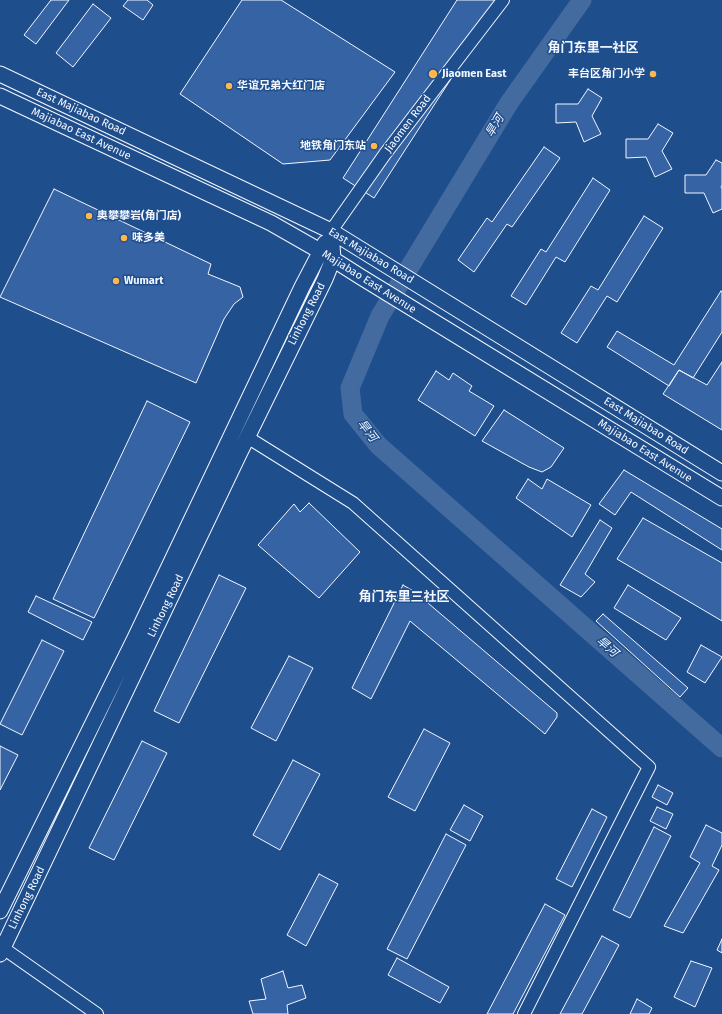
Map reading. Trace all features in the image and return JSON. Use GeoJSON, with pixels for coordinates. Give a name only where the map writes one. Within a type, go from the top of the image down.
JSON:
{"type":"FeatureCollection","features":[{"type":"Feature","properties":{"kind":"main road","name":"East Majiabao Road"},"geometry":{"type":"LineString","coordinates":[[0,74],[331,231],[722,473]]}},
{"type":"Feature","properties":{"kind":"main road","name":"Majiabao East Avenue"},"geometry":{"type":"LineString","coordinates":[[0,96],[271,223],[720,494]]}},
{"type":"Feature","properties":{"kind":"main road"},"geometry":{"type":"LineString","coordinates":[[326,255],[331,231]]}},
{"type":"Feature","properties":{"kind":"main road","name":"Linhong Road"},"geometry":{"type":"LineString","coordinates":[[1,951],[247,437],[325,279],[326,255]]}},
{"type":"Feature","properties":{"kind":"main road","name":"Linhong Road"},"geometry":{"type":"LineString","coordinates":[[0,909],[138,631],[302,287],[326,255]]}},
{"type":"Feature","properties":{"kind":"street","name":"Jiaomen Road"},"geometry":{"type":"LineString","coordinates":[[331,231],[385,154],[503,0]]}},
{"type":"Feature","properties":{"kind":"street"},"geometry":{"type":"LineString","coordinates":[[247,437],[353,503],[649,767],[524,1014]]}},
{"type":"Feature","properties":{"kind":"street"},"geometry":{"type":"LineString","coordinates":[[1,951],[98,1014]]}},
{"type":"Feature","properties":{"kind":"building"},"geometry":{"type":"Polygon","coordinates":[[[51,0],[69,0],[36,44],[24,35],[51,0]]]}},
{"type":"Feature","properties":{"kind":"building"},"geometry":{"type":"Polygon","coordinates":[[[128,0],[147,0],[153,5],[143,20],[123,6],[128,0]]]}},
{"type":"Feature","properties":{"kind":"building"},"geometry":{"type":"Polygon","coordinates":[[[242,0],[281,0],[395,72],[330,160],[283,164],[180,94],[242,0]]]}},
{"type":"Feature","properties":{"kind":"building"},"geometry":{"type":"Polygon","coordinates":[[[457,0],[502,0],[374,198],[343,178],[457,0]]]}},
{"type":"Feature","properties":{"kind":"building"},"geometry":{"type":"Polygon","coordinates":[[[93,4],[111,18],[73,67],[56,53],[93,4]]]}},
{"type":"Feature","properties":{"kind":"building"},"geometry":{"type":"Polygon","coordinates":[[[588,89],[602,98],[592,116],[601,134],[584,142],[576,122],[556,123],[556,104],[578,104],[588,89]]]}},
{"type":"Feature","properties":{"kind":"building"},"geometry":{"type":"Polygon","coordinates":[[[658,124],[673,133],[662,151],[672,169],[655,177],[646,157],[626,158],[626,139],[648,139],[658,124]]]}},
{"type":"Feature","properties":{"kind":"building"},"geometry":{"type":"Polygon","coordinates":[[[544,147],[560,158],[512,227],[507,224],[474,272],[458,260],[487,218],[492,222],[544,147]]]}},
{"type":"Feature","properties":{"kind":"building"},"geometry":{"type":"Polygon","coordinates":[[[716,160],[722,163],[722,209],[713,213],[704,193],[685,193],[685,175],[706,175],[716,160]]]}},
{"type":"Feature","properties":{"kind":"building"},"geometry":{"type":"Polygon","coordinates":[[[593,178],[610,190],[565,262],[556,257],[526,305],[511,296],[541,249],[546,252],[593,178]]]}},
{"type":"Feature","properties":{"kind":"building","name":"Wumart"},"geometry":{"type":"Polygon","coordinates":[[[54,189],[211,264],[208,274],[240,287],[243,297],[234,304],[224,319],[196,383],[0,297],[54,189]]]}},
{"type":"Feature","properties":{"kind":"building"},"geometry":{"type":"Polygon","coordinates":[[[644,216],[663,228],[617,302],[607,296],[577,343],[561,333],[591,286],[598,290],[644,216]]]}},
{"type":"Feature","properties":{"kind":"building"},"geometry":{"type":"Polygon","coordinates":[[[721,291],[722,332],[693,378],[679,370],[669,386],[607,347],[617,331],[674,365],[721,291]]]}},
{"type":"Feature","properties":{"kind":"building"},"geometry":{"type":"Polygon","coordinates":[[[722,362],[722,430],[663,394],[679,370],[707,385],[722,362]]]}},
{"type":"Feature","properties":{"kind":"building"},"geometry":{"type":"Polygon","coordinates":[[[436,371],[449,380],[453,373],[472,386],[469,391],[494,406],[475,436],[418,400],[436,371]]]}},
{"type":"Feature","properties":{"kind":"building"},"geometry":{"type":"Polygon","coordinates":[[[147,401],[190,422],[94,618],[53,599],[147,401]]]}},
{"type":"Feature","properties":{"kind":"building"},"geometry":{"type":"Polygon","coordinates":[[[504,410],[564,448],[551,467],[542,472],[529,467],[482,441],[504,410]]]}},
{"type":"Feature","properties":{"kind":"building"},"geometry":{"type":"Polygon","coordinates":[[[624,470],[722,529],[722,550],[631,492],[615,515],[599,504],[624,470]]]}},
{"type":"Feature","properties":{"kind":"building"},"geometry":{"type":"Polygon","coordinates":[[[528,479],[542,489],[547,479],[591,505],[572,537],[516,498],[528,479]]]}},
{"type":"Feature","properties":{"kind":"building"},"geometry":{"type":"Polygon","coordinates":[[[309,503],[360,552],[319,598],[258,545],[294,504],[300,512],[309,503]]]}},
{"type":"Feature","properties":{"kind":"building"},"geometry":{"type":"Polygon","coordinates":[[[643,518],[722,563],[722,621],[617,559],[643,518]]]}},
{"type":"Feature","properties":{"kind":"building"},"geometry":{"type":"Polygon","coordinates":[[[600,520],[612,528],[585,574],[595,582],[581,597],[560,585],[600,520]]]}},
{"type":"Feature","properties":{"kind":"building"},"geometry":{"type":"Polygon","coordinates":[[[219,575],[246,588],[179,723],[154,711],[219,575]]]}},
{"type":"Feature","properties":{"kind":"building"},"geometry":{"type":"Polygon","coordinates":[[[403,585],[415,592],[557,713],[557,717],[545,734],[410,621],[371,699],[352,688],[403,585]]]}},
{"type":"Feature","properties":{"kind":"building"},"geometry":{"type":"Polygon","coordinates":[[[628,585],[681,618],[666,640],[614,608],[628,585]]]}},
{"type":"Feature","properties":{"kind":"building"},"geometry":{"type":"Polygon","coordinates":[[[36,596],[92,622],[83,640],[28,612],[36,596]]]}},
{"type":"Feature","properties":{"kind":"building"},"geometry":{"type":"Polygon","coordinates":[[[603,614],[688,688],[680,697],[596,621],[603,614]]]}},
{"type":"Feature","properties":{"kind":"building"},"geometry":{"type":"Polygon","coordinates":[[[42,640],[64,651],[22,735],[0,724],[42,640]]]}},
{"type":"Feature","properties":{"kind":"building"},"geometry":{"type":"Polygon","coordinates":[[[701,645],[722,657],[705,683],[687,672],[701,645]]]}},
{"type":"Feature","properties":{"kind":"building"},"geometry":{"type":"Polygon","coordinates":[[[289,656],[313,668],[276,741],[251,728],[289,656]]]}},
{"type":"Feature","properties":{"kind":"building"},"geometry":{"type":"Polygon","coordinates":[[[424,729],[450,743],[415,811],[388,797],[424,729]]]}},
{"type":"Feature","properties":{"kind":"building"},"geometry":{"type":"Polygon","coordinates":[[[142,741],[167,753],[114,860],[89,848],[142,741]]]}},
{"type":"Feature","properties":{"kind":"building"},"geometry":{"type":"Polygon","coordinates":[[[0,746],[18,755],[0,790],[0,746]]]}},
{"type":"Feature","properties":{"kind":"building"},"geometry":{"type":"Polygon","coordinates":[[[293,760],[320,774],[280,850],[253,835],[293,760]]]}},
{"type":"Feature","properties":{"kind":"building"},"geometry":{"type":"Polygon","coordinates":[[[658,785],[673,793],[667,805],[652,797],[658,785]]]}},
{"type":"Feature","properties":{"kind":"building"},"geometry":{"type":"Polygon","coordinates":[[[464,805],[483,816],[470,841],[450,830],[464,805]]]}},
{"type":"Feature","properties":{"kind":"building"},"geometry":{"type":"Polygon","coordinates":[[[657,807],[673,814],[666,829],[650,821],[657,807]]]}},
{"type":"Feature","properties":{"kind":"building"},"geometry":{"type":"Polygon","coordinates":[[[592,809],[607,817],[572,887],[556,879],[592,809]]]}},
{"type":"Feature","properties":{"kind":"building"},"geometry":{"type":"Polygon","coordinates":[[[706,825],[722,833],[722,845],[712,866],[719,870],[683,933],[664,926],[700,863],[690,857],[706,825]]]}},
{"type":"Feature","properties":{"kind":"building"},"geometry":{"type":"Polygon","coordinates":[[[654,827],[671,836],[630,918],[613,910],[654,827]]]}},
{"type":"Feature","properties":{"kind":"building"},"geometry":{"type":"Polygon","coordinates":[[[446,834],[466,845],[407,959],[387,949],[446,834]]]}},
{"type":"Feature","properties":{"kind":"building"},"geometry":{"type":"Polygon","coordinates":[[[319,874],[338,884],[306,946],[287,935],[319,874]]]}},
{"type":"Feature","properties":{"kind":"building"},"geometry":{"type":"Polygon","coordinates":[[[545,904],[565,915],[513,1014],[487,1014],[545,904]]]}},
{"type":"Feature","properties":{"kind":"building"},"geometry":{"type":"Polygon","coordinates":[[[602,936],[619,945],[582,1014],[560,1014],[602,936]]]}},
{"type":"Feature","properties":{"kind":"building"},"geometry":{"type":"Polygon","coordinates":[[[722,939],[722,953],[717,950],[722,939]]]}},
{"type":"Feature","properties":{"kind":"building"},"geometry":{"type":"Polygon","coordinates":[[[397,958],[449,987],[440,1003],[388,975],[397,958]]]}},
{"type":"Feature","properties":{"kind":"building"},"geometry":{"type":"Polygon","coordinates":[[[691,961],[712,968],[695,1007],[674,997],[691,961]]]}},
{"type":"Feature","properties":{"kind":"building"},"geometry":{"type":"Polygon","coordinates":[[[283,971],[288,988],[302,985],[306,998],[287,1005],[288,1014],[253,1014],[249,1001],[266,999],[261,979],[283,971]]]}},
{"type":"Feature","properties":{"kind":"building"},"geometry":{"type":"Polygon","coordinates":[[[637,999],[652,1008],[649,1014],[630,1014],[637,999]]]}},
{"type":"Feature","properties":{"kind":"waterway","name":"旱河"},"geometry":{"type":"LineString","coordinates":[[582,0],[509,103],[380,316],[350,388],[353,414],[378,445],[722,748]]}},
{"type":"Feature","properties":{"kind":"place","name":"Jiaomen East"},"geometry":{"type":"Point","coordinates":[433,74]}},
{"type":"Feature","properties":{"kind":"place","name":"丰台区角门小学"},"geometry":{"type":"Point","coordinates":[653,74]}},
{"type":"Feature","properties":{"kind":"place","name":"华谊兄弟大红门店"},"geometry":{"type":"Point","coordinates":[229,86]}},
{"type":"Feature","properties":{"kind":"place","name":"地铁角门东站"},"geometry":{"type":"Point","coordinates":[374,146]}},
{"type":"Feature","properties":{"kind":"place","name":"奥攀攀岩(角门店)"},"geometry":{"type":"Point","coordinates":[89,216]}},
{"type":"Feature","properties":{"kind":"place","name":"味多美"},"geometry":{"type":"Point","coordinates":[124,238]}},
{"type":"Feature","properties":{"kind":"place","name":"Wumart"},"geometry":{"type":"Point","coordinates":[116,281]}},
{"type":"Feature","properties":{"kind":"district","name":"角门东里一社区"},"geometry":{"type":"Point","coordinates":[593,48]}},
{"type":"Feature","properties":{"kind":"district","name":"角门东里三社区"},"geometry":{"type":"Point","coordinates":[404,597]}}]}
